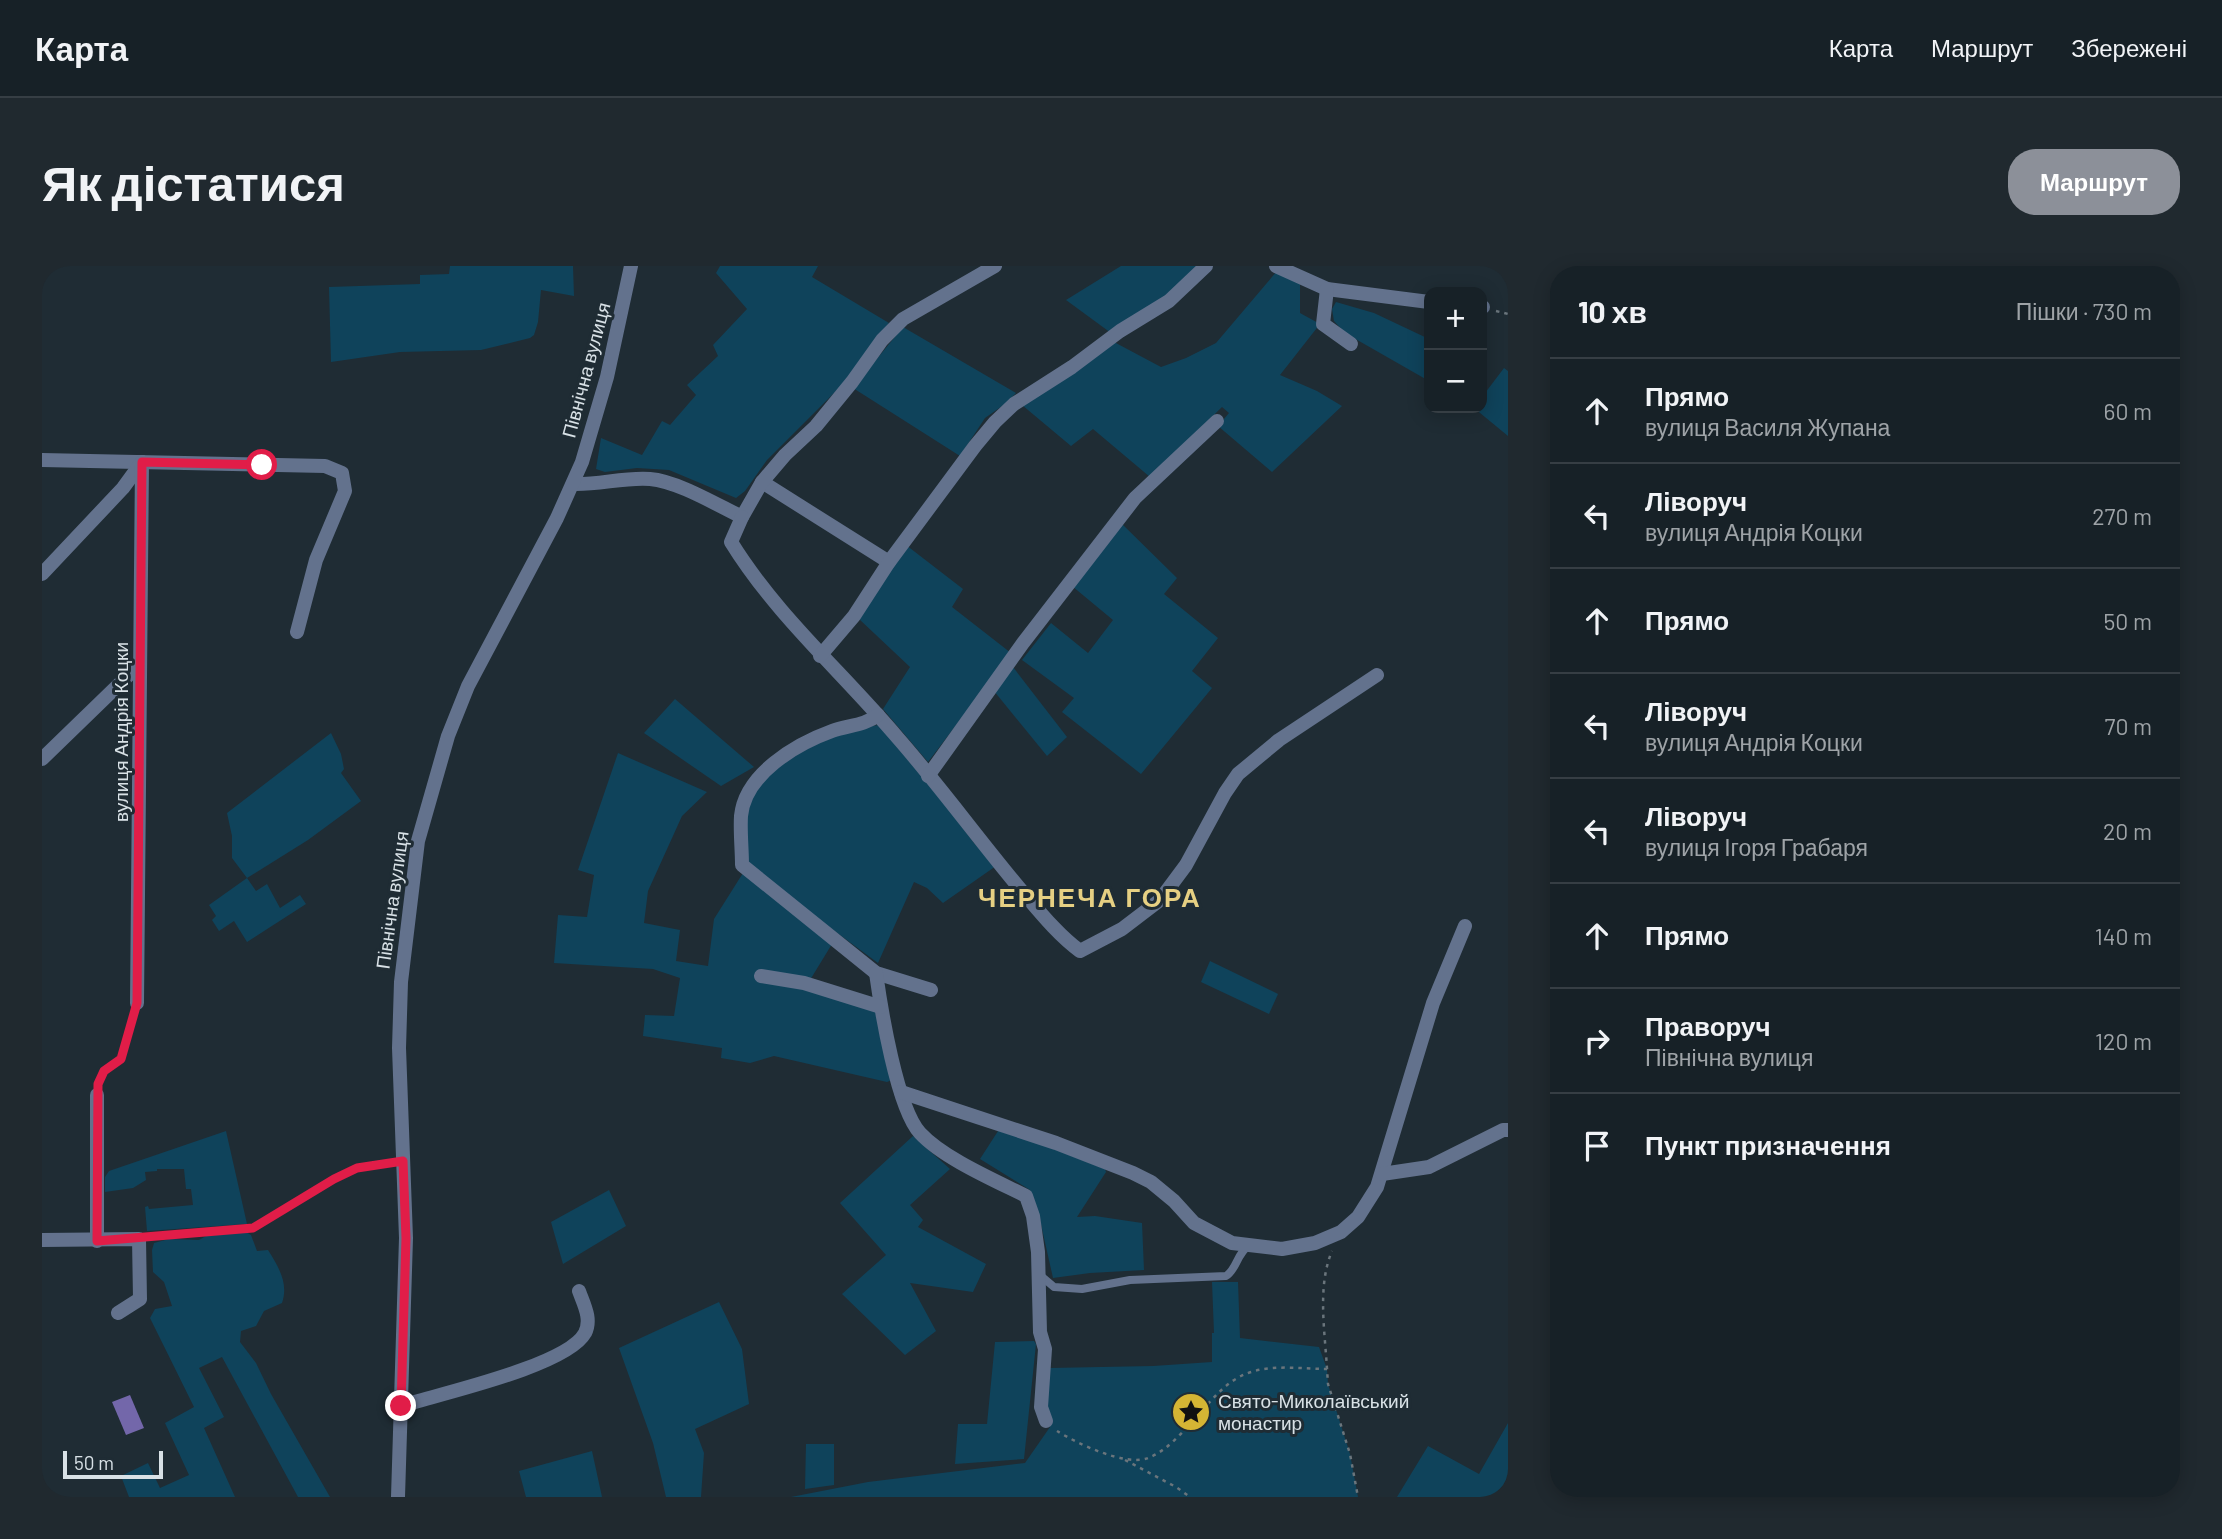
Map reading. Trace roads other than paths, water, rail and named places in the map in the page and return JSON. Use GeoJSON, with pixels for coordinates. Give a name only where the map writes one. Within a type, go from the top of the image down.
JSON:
{"type":"FeatureCollection","features":[{"type":"Feature","properties":{"kind":"street","name":"Північна вулиця"},"geometry":{"type":"LineString","coordinates":[[398,1497],[406,1238],[399,1048],[401,982],[418,841],[448,736],[468,687],[573,484],[607,377],[632,266]]}},
{"type":"Feature","properties":{"kind":"street"},"geometry":{"type":"LineString","coordinates":[[995,266],[903,319],[882,340],[816,426],[785,455],[762,482],[731,542],[743,562],[820,656],[878,715],[1019,888],[1070,944],[1080,951],[1122,929],[1160,900],[1186,864],[1238,774],[1279,740],[1377,675]]}},
{"type":"Feature","properties":{"kind":"street"},"geometry":{"type":"LineString","coordinates":[[820,656],[854,616],[889,562],[975,446],[1014,404],[1072,367],[1119,331],[1169,301],[1206,266]]}},
{"type":"Feature","properties":{"kind":"street"},"geometry":{"type":"LineString","coordinates":[[1276,266],[1327,289],[1424,301]]}},
{"type":"Feature","properties":{"kind":"street"},"geometry":{"type":"LineString","coordinates":[[1327,289],[1323,324],[1351,344]]}},
{"type":"Feature","properties":{"kind":"street"},"geometry":{"type":"LineString","coordinates":[[928,776],[1023,643],[1135,498],[1217,421]]}},
{"type":"Feature","properties":{"kind":"street"},"geometry":{"type":"LineString","coordinates":[[42,460],[325,466],[342,473],[345,491],[316,560],[297,632]]}},
{"type":"Feature","properties":{"kind":"street"},"geometry":{"type":"LineString","coordinates":[[42,575],[123,488],[142,462]]}},
{"type":"Feature","properties":{"kind":"street","name":"вулиця Андрія Коцки"},"geometry":{"type":"LineString","coordinates":[[137,1003],[142,462]]}},
{"type":"Feature","properties":{"kind":"street"},"geometry":{"type":"LineString","coordinates":[[573,484],[595,485],[628,479],[653,479],[742,517]]}},
{"type":"Feature","properties":{"kind":"street"},"geometry":{"type":"LineString","coordinates":[[762,482],[889,562]]}},
{"type":"Feature","properties":{"kind":"street"},"geometry":{"type":"LineString","coordinates":[[42,759],[140,664]]}},
{"type":"Feature","properties":{"kind":"street"},"geometry":{"type":"LineString","coordinates":[[878,715],[869,722],[834,730],[806,743],[773,765],[750,789],[741,814],[742,865],[876,973],[931,990]]}},
{"type":"Feature","properties":{"kind":"street"},"geometry":{"type":"LineString","coordinates":[[901,1093],[1056,1143],[1133,1173],[1151,1182],[1174,1200],[1194,1223],[1232,1243],[1282,1249],[1315,1243],[1341,1232],[1358,1217],[1377,1187],[1433,1003],[1465,926]]}},
{"type":"Feature","properties":{"kind":"street"},"geometry":{"type":"LineString","coordinates":[[876,973],[881,1007],[906,1113],[920,1133],[960,1163],[1026,1196],[1033,1216],[1039,1274],[1040,1332],[1045,1349],[1041,1408],[1046,1421]]}},
{"type":"Feature","properties":{"kind":"street"},"geometry":{"type":"LineString","coordinates":[[761,976],[804,983],[881,1007]]}},
{"type":"Feature","properties":{"kind":"street"},"geometry":{"type":"LineString","coordinates":[[97,1095],[97,1241]]}},
{"type":"Feature","properties":{"kind":"street"},"geometry":{"type":"LineString","coordinates":[[1382,1174],[1429,1167],[1503,1130],[1508,1130]]}},
{"type":"Feature","properties":{"kind":"street"},"geometry":{"type":"LineString","coordinates":[[42,1240],[139,1239],[140,1299],[118,1313]]}},
{"type":"Feature","properties":{"kind":"street"},"geometry":{"type":"LineString","coordinates":[[401,1406],[520,1370],[577,1344],[588,1324],[579,1292]]}},
{"type":"Feature","properties":{"kind":"lane"},"geometry":{"type":"LineString","coordinates":[[1039,1274],[1054,1287],[1072,1289],[1130,1280],[1226,1276],[1231,1273],[1237,1256],[1249,1245]]}},
{"type":"Feature","properties":{"kind":"place","name":"Свято-Миколаївський монастир"},"geometry":{"type":"Point","coordinates":[1191,1412]}},
{"type":"Feature","properties":{"kind":"district","name":"ЧЕРНЕЧА ГОРА"},"geometry":{"type":"Point","coordinates":[1090,898]}}]}
